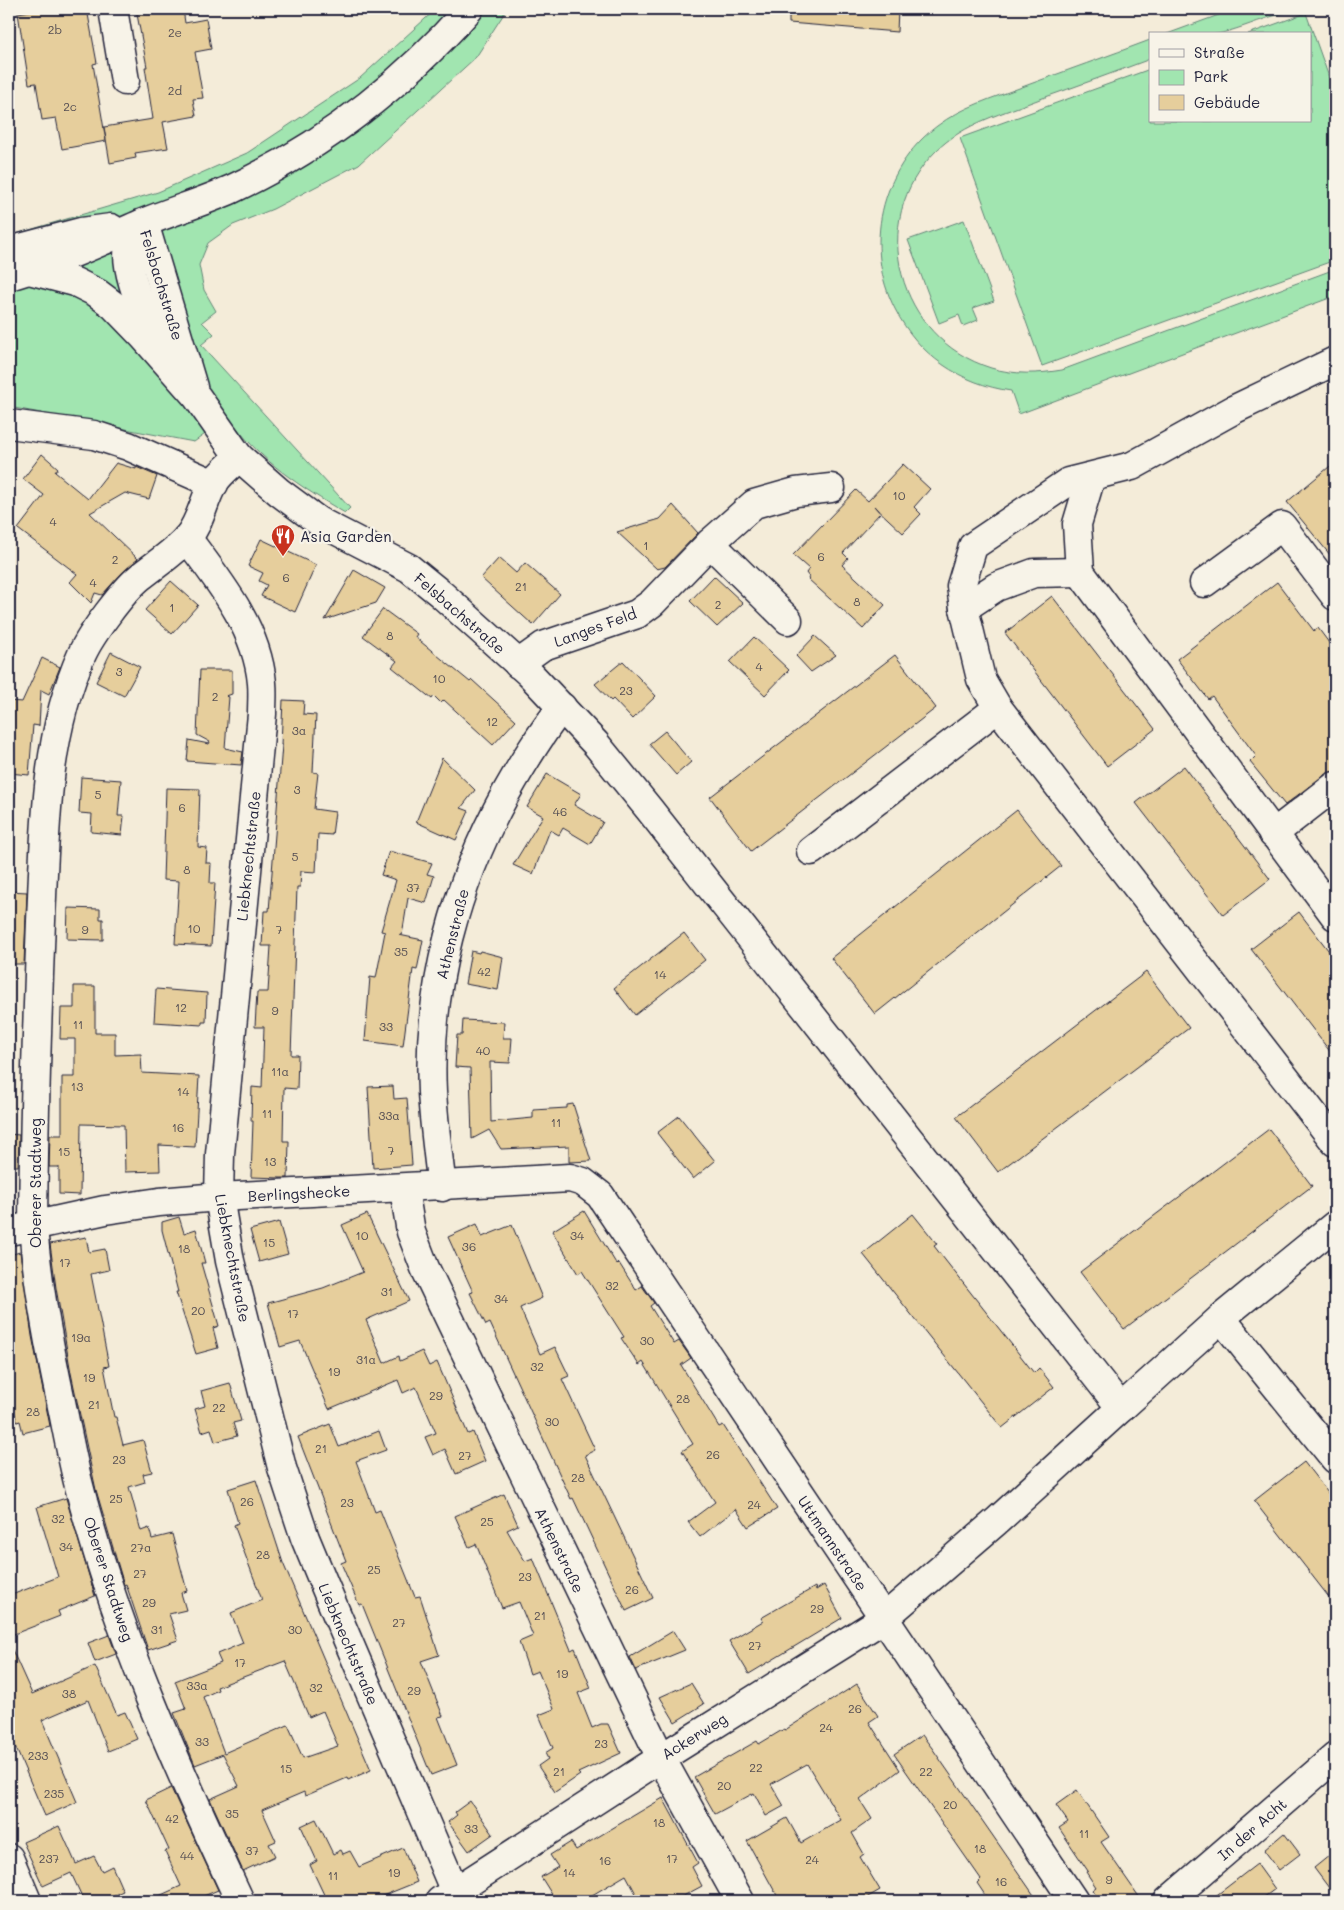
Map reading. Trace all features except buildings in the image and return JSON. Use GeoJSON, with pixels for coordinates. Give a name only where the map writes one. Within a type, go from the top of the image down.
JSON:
{"type":"FeatureCollection","features":[{"type":"Feature","properties":{"kind":"street"},"geometry":{"type":"LineString","coordinates":[[113,9],[125,81]]}},
{"type":"Feature","properties":{"kind":"street"},"geometry":{"type":"LineString","coordinates":[[19,273],[86,250],[144,223],[190,208],[281,164],[339,127],[395,82],[450,30],[469,9]]}},
{"type":"Feature","properties":{"kind":"street"},"geometry":{"type":"LineString","coordinates":[[9,250],[81,232],[144,223]]}},
{"type":"Feature","properties":{"kind":"street","name":"Felsbachstraße"},"geometry":{"type":"LineString","coordinates":[[144,223],[133,236],[128,257],[132,276],[161,356]]}},
{"type":"Feature","properties":{"kind":"street","name":"Felsbachstraße"},"geometry":{"type":"LineString","coordinates":[[144,223],[197,397]]}},
{"type":"Feature","properties":{"kind":"street","name":"Felsbachstraße"},"geometry":{"type":"LineString","coordinates":[[19,273],[75,282],[97,293],[113,305],[197,397],[239,457],[279,492],[318,521],[409,568],[441,594],[562,707],[596,744],[649,810],[1121,1408]]}},
{"type":"Feature","properties":{"kind":"street"},"geometry":{"type":"LineString","coordinates":[[1335,361],[1235,409],[1132,466],[1068,482],[973,546],[961,586],[964,608],[981,679],[998,708],[1335,1142]]}},
{"type":"Feature","properties":{"kind":"street"},"geometry":{"type":"LineString","coordinates":[[9,424],[94,435],[128,446],[214,484],[239,457]]}},
{"type":"Feature","properties":{"kind":"street"},"geometry":{"type":"LineString","coordinates":[[1091,477],[1077,524],[1080,572],[1335,916]]}},
{"type":"Feature","properties":{"kind":"street","name":"Oberer Stadtweg"},"geometry":{"type":"LineString","coordinates":[[214,484],[197,524],[187,538],[138,579],[110,613],[83,652],[68,689],[56,734],[48,799],[37,1017],[21,1228],[35,1256],[53,1363],[78,1483],[98,1552],[151,1699],[187,1786],[240,1901]]}},
{"type":"Feature","properties":{"kind":"street","name":"Langes Feld"},"geometry":{"type":"LineString","coordinates":[[518,664],[543,646],[638,614],[652,603],[710,543],[754,504],[796,492],[831,488]]}},
{"type":"Feature","properties":{"kind":"street"},"geometry":{"type":"LineString","coordinates":[[1204,583],[1282,526],[1335,596]]}},
{"type":"Feature","properties":{"kind":"street","name":"Liebknechtstraße"},"geometry":{"type":"LineString","coordinates":[[187,538],[228,592],[244,623],[257,655],[262,684],[262,714],[222,1114],[219,1197],[230,1261],[254,1363],[282,1468],[305,1538],[451,1898]]}},
{"type":"Feature","properties":{"kind":"street"},"geometry":{"type":"LineString","coordinates":[[710,543],[788,620]]}},
{"type":"Feature","properties":{"kind":"street"},"geometry":{"type":"LineString","coordinates":[[964,608],[996,587],[1034,573],[1080,572]]}},
{"type":"Feature","properties":{"kind":"street","name":"Athenstraße"},"geometry":{"type":"LineString","coordinates":[[442,1186],[432,1091],[433,1047],[437,1003],[454,917],[466,879],[497,811],[545,727],[562,707]]}},
{"type":"Feature","properties":{"kind":"street"},"geometry":{"type":"LineString","coordinates":[[811,852],[998,708]]}},
{"type":"Feature","properties":{"kind":"street"},"geometry":{"type":"LineString","coordinates":[[1273,834],[1335,786]]}},
{"type":"Feature","properties":{"kind":"street","name":"Berlingshecke"},"geometry":{"type":"LineString","coordinates":[[21,1228],[114,1209],[219,1197],[570,1178],[591,1187]]}},
{"type":"Feature","properties":{"kind":"street","name":"Uttmannstraße"},"geometry":{"type":"LineString","coordinates":[[591,1187],[600,1195],[1074,1901]]}},
{"type":"Feature","properties":{"kind":"street","name":"Athenstraße"},"geometry":{"type":"LineString","coordinates":[[404,1188],[411,1232],[424,1268],[660,1758],[740,1901]]}},
{"type":"Feature","properties":{"kind":"street","name":"Ackerweg"},"geometry":{"type":"LineString","coordinates":[[451,1898],[660,1758],[883,1619],[944,1567],[1221,1318],[1335,1225]]}},
{"type":"Feature","properties":{"kind":"street"},"geometry":{"type":"LineString","coordinates":[[1221,1318],[1335,1459]]}},
{"type":"Feature","properties":{"kind":"street","name":"In der Acht"},"geometry":{"type":"LineString","coordinates":[[1168,1901],[1335,1757]]}},
{"type":"Feature","properties":{"kind":"street"},"geometry":{"type":"LineString","coordinates":[[9,1858],[27,1901]]}},
{"type":"Feature","properties":{"kind":"green space"},"geometry":{"type":"Polygon","coordinates":[[[436,9],[507,9],[476,57],[359,164],[273,209],[233,225],[208,243],[199,265],[204,290],[216,311],[202,322],[214,334],[201,345],[350,508],[345,513],[281,471],[253,446],[229,417],[194,442],[9,407],[9,236],[158,192],[247,153],[360,78],[436,9]]]}},
{"type":"Feature","properties":{"kind":"green space"},"geometry":{"type":"Polygon","coordinates":[[[1235,9],[1335,9],[1335,12],[1303,10],[1290,12],[1226,32],[1172,32],[1235,9]]]}},
{"type":"Feature","properties":{"kind":"green space"},"geometry":{"type":"Polygon","coordinates":[[[1306,13],[1335,94],[1335,260],[1042,366],[960,138],[1149,69],[1149,122],[1312,122],[1312,32],[1254,32],[1306,13]]]}},
{"type":"Feature","properties":{"kind":"green space"},"geometry":{"type":"Polygon","coordinates":[[[1149,40],[1149,59],[999,114],[959,133],[936,151],[914,179],[902,210],[898,243],[902,275],[914,305],[933,332],[959,353],[991,368],[1017,373],[1062,370],[1335,269],[1335,296],[1019,414],[1011,391],[975,382],[958,374],[943,365],[916,340],[895,309],[885,285],[880,260],[879,235],[883,210],[890,186],[902,164],[918,144],[937,126],[957,113],[989,99],[1149,40]]]}},
{"type":"Feature","properties":{"kind":"green space"},"geometry":{"type":"Polygon","coordinates":[[[964,220],[994,301],[973,308],[978,320],[963,326],[959,315],[939,323],[908,240],[964,220]]]}},
{"type":"Feature","properties":{"kind":"place","name":"Asia Garden"},"geometry":{"type":"Point","coordinates":[283,557]}}]}
